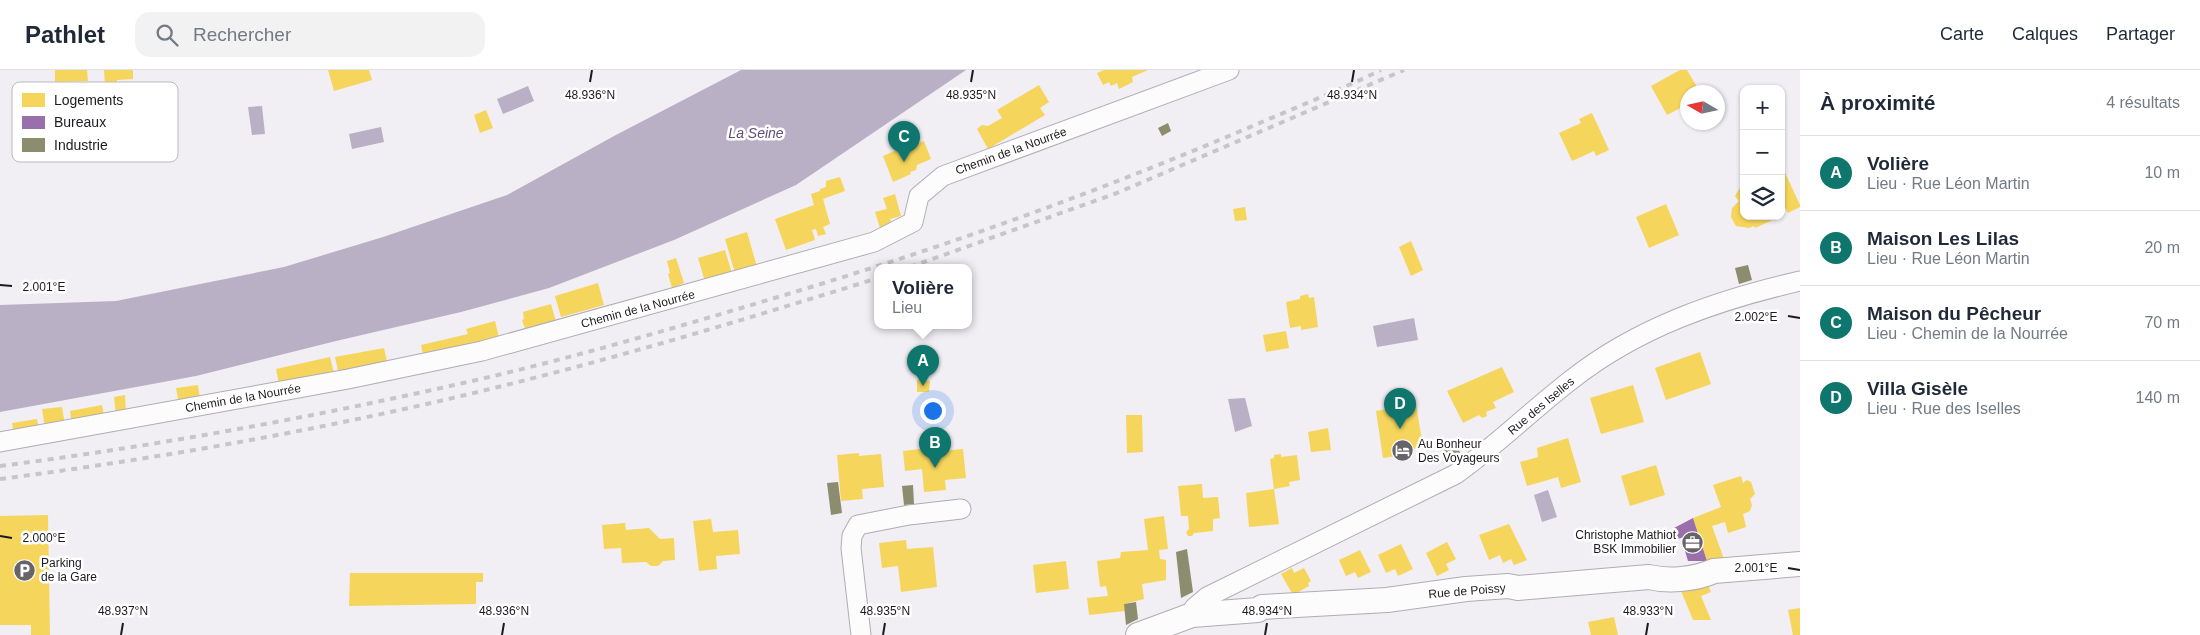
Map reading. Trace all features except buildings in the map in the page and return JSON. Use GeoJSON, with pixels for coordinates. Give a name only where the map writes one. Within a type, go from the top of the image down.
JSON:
{"type":"FeatureCollection","features":[{"type":"Feature","properties":{"kind":"street","name":"Chemin de la Nourrée"},"geometry":{"type":"LineString","coordinates":[[0,442],[348,379],[482,351],[874,242],[913,222],[919,196],[943,176],[1229,70]]}},
{"type":"Feature","properties":{"kind":"street","name":"Rue des Iselles"},"geometry":{"type":"LineString","coordinates":[[1192,615],[1194,608],[1207,597],[1456,474],[1479,458],[1572,379],[1645,333],[1700,310],[1800,281]]}},
{"type":"Feature","properties":{"kind":"street"},"geometry":{"type":"LineString","coordinates":[[861,635],[851,548],[852,536],[858,525],[909,515],[961,509]]}},
{"type":"Feature","properties":{"kind":"street","name":"Rue de Poissy"},"geometry":{"type":"LineString","coordinates":[[1138,635],[1192,615],[1258,610],[1262,606],[1387,600],[1466,589],[1508,586],[1518,588],[1650,577],[1657,579],[1701,576],[1714,571],[1800,564]]}},
{"type":"Feature","properties":{"kind":"water","name":"La Seine"},"geometry":{"type":"Polygon","coordinates":[[[741,70],[966,70],[796,185],[674,240],[549,288],[461,312],[196,376],[0,412],[0,305],[116,301],[284,267],[383,237],[507,195],[614,136],[741,70]]]}},
{"type":"Feature","properties":{"kind":"water"},"geometry":{"type":"Polygon","coordinates":[[[528,86],[534,101],[503,114],[497,99],[528,86]]]}},
{"type":"Feature","properties":{"kind":"water"},"geometry":{"type":"Polygon","coordinates":[[[262,106],[265,134],[252,135],[248,107],[262,106]]]}},
{"type":"Feature","properties":{"kind":"water"},"geometry":{"type":"Polygon","coordinates":[[[381,127],[384,142],[352,149],[349,134],[381,127]]]}},
{"type":"Feature","properties":{"kind":"water"},"geometry":{"type":"Polygon","coordinates":[[[1414,318],[1418,340],[1377,347],[1373,326],[1414,318]]]}},
{"type":"Feature","properties":{"kind":"water"},"geometry":{"type":"Polygon","coordinates":[[[1245,398],[1252,426],[1235,432],[1228,399],[1245,398]]]}},
{"type":"Feature","properties":{"kind":"water"},"geometry":{"type":"Polygon","coordinates":[[[1548,490],[1557,517],[1542,522],[1534,495],[1548,490]]]}},
{"type":"Feature","properties":{"kind":"railway"},"geometry":{"type":"LineString","coordinates":[[884,264],[1019,218],[1196,150],[1381,70]]}},
{"type":"Feature","properties":{"kind":"railway"},"geometry":{"type":"LineString","coordinates":[[918,264],[1117,193],[1404,70]]}},
{"type":"Feature","properties":{"kind":"railway"},"geometry":{"type":"LineString","coordinates":[[0,466],[183,439],[425,392],[595,350],[874,267]]}},
{"type":"Feature","properties":{"kind":"railway"},"geometry":{"type":"LineString","coordinates":[[0,479],[185,452],[369,417],[539,377],[734,322],[874,279]]}},
{"type":"Feature","properties":{"kind":"place","name":"Maison du Pêcheur"},"geometry":{"type":"Point","coordinates":[904,162]}},
{"type":"Feature","properties":{"kind":"place","name":"Volière"},"geometry":{"type":"Point","coordinates":[923,386]}},
{"type":"Feature","properties":{"kind":"place","name":"Villa Gisèle"},"geometry":{"type":"Point","coordinates":[1400,429]}},
{"type":"Feature","properties":{"kind":"place","name":"Au Bonheur Des Voyageurs"},"geometry":{"type":"Point","coordinates":[1402,451]}},
{"type":"Feature","properties":{"kind":"place","name":"Maison Les Lilas"},"geometry":{"type":"Point","coordinates":[935,468]}},
{"type":"Feature","properties":{"kind":"place","name":"Christophe Mathiot BSK Immobilier"},"geometry":{"type":"Point","coordinates":[1692,542]}},
{"type":"Feature","properties":{"kind":"place","name":"Parking de la Gare"},"geometry":{"type":"Point","coordinates":[25,570]}}]}
